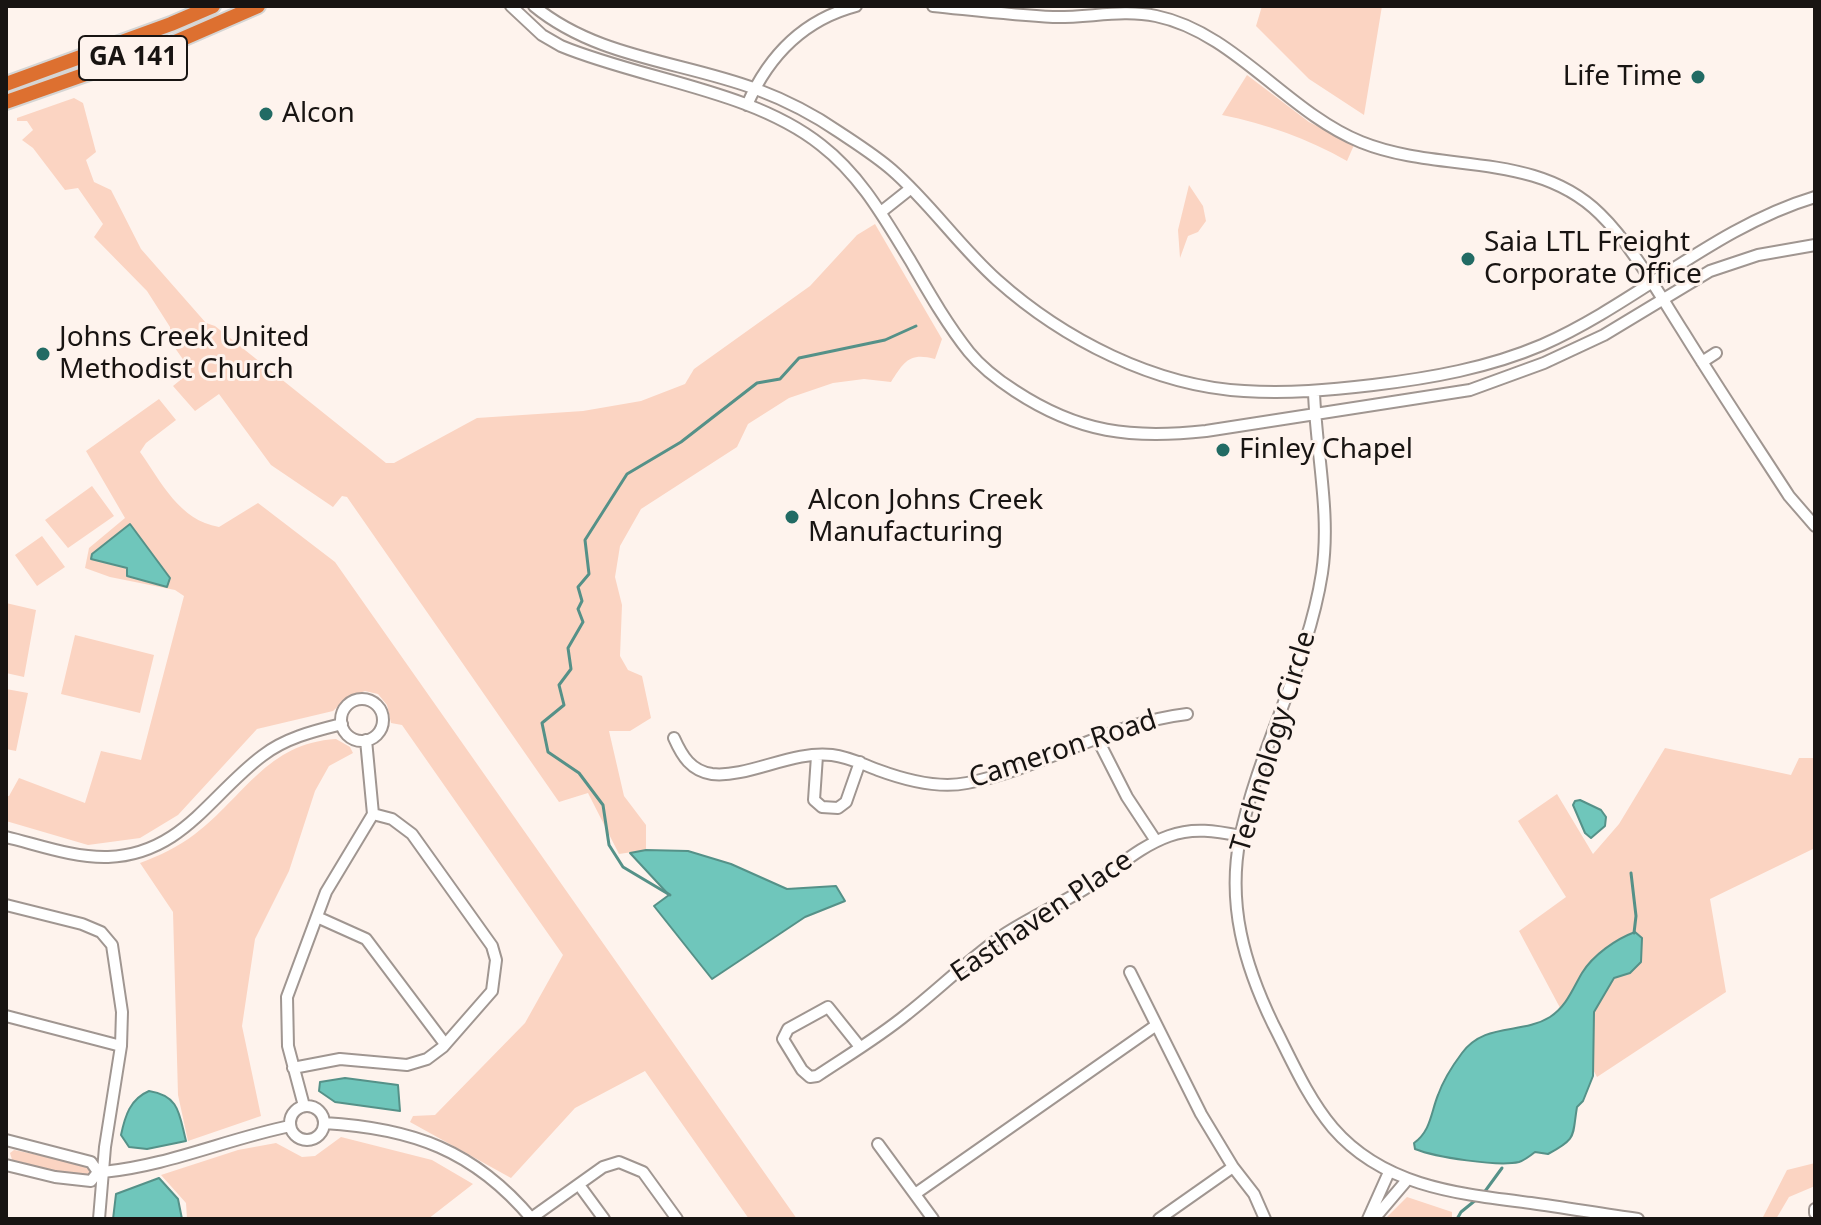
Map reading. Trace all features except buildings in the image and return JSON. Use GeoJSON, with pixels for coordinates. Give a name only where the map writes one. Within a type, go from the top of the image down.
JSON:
{"type":"FeatureCollection","features":[{"type":"Feature","properties":{"kind":"highway","name":"GA 141"},"geometry":{"type":"LineString","coordinates":[[6,84],[213,6]]}},
{"type":"Feature","properties":{"kind":"highway","name":"GA 141"},"geometry":{"type":"LineString","coordinates":[[6,102],[166,46],[258,6]]}},
{"type":"Feature","properties":{"kind":"street"},"geometry":{"type":"LineString","coordinates":[[511,6],[542,35],[561,46],[747,105],[789,124],[820,144],[863,185],[946,321],[971,354],[994,377],[1044,409],[1091,427],[1118,433],[1162,436],[1315,416],[1470,390],[1544,363],[1604,335],[1697,278],[1738,261],[1815,245]]}},
{"type":"Feature","properties":{"kind":"street"},"geometry":{"type":"LineString","coordinates":[[534,6],[568,29],[601,45],[754,88],[809,112],[893,171],[997,281],[1035,311],[1083,341],[1173,380],[1240,391],[1314,392],[1415,380],[1474,368],[1540,346],[1600,316],[1738,230],[1815,197]]}},
{"type":"Feature","properties":{"kind":"street"},"geometry":{"type":"LineString","coordinates":[[747,105],[769,64],[793,37],[825,17],[856,6]]}},
{"type":"Feature","properties":{"kind":"street"},"geometry":{"type":"LineString","coordinates":[[933,6],[1054,17],[1139,13],[1183,24],[1207,36],[1319,119],[1360,142],[1404,155],[1527,173],[1564,187],[1602,215],[1662,298],[1789,496],[1815,526]]}},
{"type":"Feature","properties":{"kind":"street"},"geometry":{"type":"LineString","coordinates":[[881,212],[910,189]]}},
{"type":"Feature","properties":{"kind":"street"},"geometry":{"type":"LineString","coordinates":[[1702,362],[1716,353]]}},
{"type":"Feature","properties":{"kind":"street","name":"Technology Circle"},"geometry":{"type":"LineString","coordinates":[[1314,392],[1325,524],[1321,580],[1241,836],[1234,887],[1238,929],[1246,962],[1315,1104],[1344,1139],[1389,1172],[1407,1180],[1479,1197],[1638,1219]]}},
{"type":"Feature","properties":{"kind":"street"},"geometry":{"type":"LineString","coordinates":[[363,699],[374,703],[381,713],[382,724],[376,734],[366,740],[352,738],[342,724],[342,712],[352,701],[363,699]]}},
{"type":"Feature","properties":{"kind":"street","name":"Cameron Road"},"geometry":{"type":"LineString","coordinates":[[674,738],[683,758],[695,768],[713,774],[829,755],[921,783],[964,784],[1019,771],[1097,738],[1159,717],[1187,714]]}},
{"type":"Feature","properties":{"kind":"street"},"geometry":{"type":"LineString","coordinates":[[6,837],[84,856],[111,857],[146,850],[172,838],[197,818],[263,755],[304,734],[342,724]]}},
{"type":"Feature","properties":{"kind":"street"},"geometry":{"type":"LineString","coordinates":[[1097,738],[1127,797],[1156,841]]}},
{"type":"Feature","properties":{"kind":"street"},"geometry":{"type":"LineString","coordinates":[[304,1106],[288,1046],[287,997],[338,868],[373,814],[366,740]]}},
{"type":"Feature","properties":{"kind":"street"},"geometry":{"type":"LineString","coordinates":[[817,756],[814,800],[822,807],[838,808],[846,802],[860,762]]}},
{"type":"Feature","properties":{"kind":"street"},"geometry":{"type":"LineString","coordinates":[[293,1068],[340,1059],[407,1065],[427,1059],[445,1044],[492,991],[496,960],[492,946],[412,834],[392,819],[373,814]]}},
{"type":"Feature","properties":{"kind":"street","name":"Easthaven Place"},"geometry":{"type":"LineString","coordinates":[[860,1047],[828,1007],[788,1029],[783,1039],[802,1070],[810,1077],[817,1076],[860,1047],[906,1015],[1001,937],[1067,900],[1156,841],[1181,832],[1204,829],[1241,836]]}},
{"type":"Feature","properties":{"kind":"street"},"geometry":{"type":"LineString","coordinates":[[6,905],[82,924],[101,932],[112,945],[122,1012],[121,1046],[100,1172],[99,1219]]}},
{"type":"Feature","properties":{"kind":"street"},"geometry":{"type":"LineString","coordinates":[[317,917],[366,939],[445,1044]]}},
{"type":"Feature","properties":{"kind":"street"},"geometry":{"type":"LineString","coordinates":[[1130,972],[1201,1114],[1233,1167],[1254,1194],[1265,1219]]}},
{"type":"Feature","properties":{"kind":"street"},"geometry":{"type":"LineString","coordinates":[[6,1016],[121,1046]]}},
{"type":"Feature","properties":{"kind":"street"},"geometry":{"type":"LineString","coordinates":[[915,1194],[1155,1026]]}},
{"type":"Feature","properties":{"kind":"street"},"geometry":{"type":"LineString","coordinates":[[304,1106],[319,1112],[324,1123],[321,1134],[311,1140],[295,1136],[290,1126],[294,1111],[304,1106]]}},
{"type":"Feature","properties":{"kind":"street"},"geometry":{"type":"LineString","coordinates":[[324,1123],[363,1125],[434,1143],[489,1174],[518,1201],[531,1219],[603,1167],[619,1162],[643,1172],[677,1219]]}},
{"type":"Feature","properties":{"kind":"street"},"geometry":{"type":"LineString","coordinates":[[6,1165],[55,1177],[91,1181],[100,1172],[139,1169],[244,1136],[290,1126]]}},
{"type":"Feature","properties":{"kind":"street"},"geometry":{"type":"LineString","coordinates":[[7,1144],[91,1162],[100,1172]]}},
{"type":"Feature","properties":{"kind":"street"},"geometry":{"type":"LineString","coordinates":[[878,1144],[933,1219]]}},
{"type":"Feature","properties":{"kind":"street"},"geometry":{"type":"LineString","coordinates":[[1159,1219],[1233,1167]]}},
{"type":"Feature","properties":{"kind":"street"},"geometry":{"type":"LineString","coordinates":[[1381,1202],[1389,1172]]}},
{"type":"Feature","properties":{"kind":"street"},"geometry":{"type":"LineString","coordinates":[[1369,1219],[1381,1202],[1407,1180]]}},
{"type":"Feature","properties":{"kind":"street"},"geometry":{"type":"LineString","coordinates":[[582,1189],[604,1219]]}},
{"type":"Feature","properties":{"kind":"shaded area"},"geometry":{"type":"Polygon","coordinates":[[[1262,6],[1382,6],[1364,115],[1309,79],[1256,26],[1262,6]]]}},
{"type":"Feature","properties":{"kind":"shaded area"},"geometry":{"type":"Polygon","coordinates":[[[1247,75],[1309,122],[1354,145],[1347,161],[1286,133],[1222,115],[1247,75]]]}},
{"type":"Feature","properties":{"kind":"shaded area"},"geometry":{"type":"Polygon","coordinates":[[[74,98],[83,103],[96,152],[86,160],[94,182],[111,190],[141,249],[206,323],[215,326],[386,463],[394,463],[477,418],[583,411],[641,401],[685,384],[694,369],[810,286],[857,235],[875,224],[942,339],[935,359],[919,357],[908,360],[891,382],[864,379],[833,383],[789,398],[748,424],[737,447],[641,509],[620,546],[615,577],[622,605],[620,656],[628,670],[642,676],[651,718],[630,731],[609,731],[624,796],[646,825],[646,850],[619,854],[588,793],[559,802],[347,497],[342,496],[333,507],[271,465],[219,394],[195,411],[173,386],[184,377],[180,372],[187,365],[170,341],[170,327],[147,291],[94,237],[103,224],[78,188],[65,190],[33,148],[22,140],[33,130],[27,121],[17,121],[17,118],[74,98]]]}},
{"type":"Feature","properties":{"kind":"shaded area"},"geometry":{"type":"Polygon","coordinates":[[[1189,185],[1203,206],[1206,221],[1198,232],[1188,236],[1180,258],[1178,230],[1189,185]]]}},
{"type":"Feature","properties":{"kind":"shaded area"},"geometry":{"type":"Polygon","coordinates":[[[159,399],[176,420],[146,443],[140,452],[164,488],[193,517],[219,527],[258,503],[335,562],[797,1219],[749,1219],[645,1071],[575,1108],[511,1178],[410,1122],[413,1116],[435,1115],[525,1023],[563,955],[402,725],[391,723],[387,705],[378,694],[365,691],[348,697],[333,711],[257,729],[178,815],[140,838],[88,845],[6,821],[6,796],[9,796],[19,778],[85,803],[101,751],[141,760],[184,596],[175,590],[110,577],[85,568],[89,548],[125,518],[86,451],[159,399]]]}},
{"type":"Feature","properties":{"kind":"shaded area"},"geometry":{"type":"Polygon","coordinates":[[[92,486],[114,516],[68,548],[45,520],[92,486]]]}},
{"type":"Feature","properties":{"kind":"shaded area"},"geometry":{"type":"Polygon","coordinates":[[[42,536],[65,567],[37,586],[15,555],[42,536]]]}},
{"type":"Feature","properties":{"kind":"shaded area"},"geometry":{"type":"Polygon","coordinates":[[[6,603],[36,610],[24,677],[6,673],[6,603]]]}},
{"type":"Feature","properties":{"kind":"shaded area"},"geometry":{"type":"Polygon","coordinates":[[[75,635],[154,655],[140,713],[61,694],[75,635]]]}},
{"type":"Feature","properties":{"kind":"shaded area"},"geometry":{"type":"Polygon","coordinates":[[[6,689],[28,693],[16,751],[6,749],[6,689]]]}},
{"type":"Feature","properties":{"kind":"shaded area"},"geometry":{"type":"Polygon","coordinates":[[[336,739],[350,747],[353,753],[329,766],[315,791],[289,871],[255,939],[242,1026],[261,1116],[188,1141],[178,1095],[173,912],[140,863],[168,851],[195,834],[274,761],[292,750],[336,739]]]}},
{"type":"Feature","properties":{"kind":"shaded area"},"geometry":{"type":"Polygon","coordinates":[[[1665,748],[1791,775],[1799,758],[1815,758],[1815,848],[1710,899],[1726,992],[1597,1077],[1519,931],[1566,897],[1518,821],[1557,794],[1593,854],[1619,824],[1665,748]]]}},
{"type":"Feature","properties":{"kind":"shaded area"},"geometry":{"type":"Polygon","coordinates":[[[341,1137],[432,1160],[473,1184],[428,1219],[187,1219],[186,1203],[161,1175],[238,1150],[276,1143],[302,1157],[315,1156],[341,1137]]]}},
{"type":"Feature","properties":{"kind":"shaded area"},"geometry":{"type":"Polygon","coordinates":[[[14,1150],[87,1165],[92,1174],[59,1174],[13,1163],[10,1153],[14,1150]]]}},
{"type":"Feature","properties":{"kind":"shaded area"},"geometry":{"type":"Polygon","coordinates":[[[1815,1163],[1815,1186],[1789,1197],[1776,1219],[1762,1219],[1787,1170],[1815,1163]]]}},
{"type":"Feature","properties":{"kind":"shaded area"},"geometry":{"type":"Polygon","coordinates":[[[1407,1197],[1452,1212],[1452,1219],[1385,1219],[1407,1197]]]}},
{"type":"Feature","properties":{"kind":"water"},"geometry":{"type":"Polygon","coordinates":[[[130,524],[170,578],[167,587],[127,576],[127,568],[91,559],[92,554],[130,524]]]}},
{"type":"Feature","properties":{"kind":"water"},"geometry":{"type":"Polygon","coordinates":[[[1580,800],[1601,810],[1606,817],[1605,826],[1591,838],[1585,833],[1573,805],[1580,800]]]}},
{"type":"Feature","properties":{"kind":"water"},"geometry":{"type":"Polygon","coordinates":[[[646,850],[688,851],[731,864],[787,889],[836,886],[845,901],[805,917],[712,979],[654,906],[669,895],[630,853],[646,850]]]}},
{"type":"Feature","properties":{"kind":"water"},"geometry":{"type":"Polygon","coordinates":[[[1635,932],[1642,938],[1641,962],[1630,973],[1614,978],[1594,1012],[1593,1076],[1583,1101],[1577,1107],[1574,1130],[1569,1140],[1548,1154],[1535,1152],[1521,1161],[1509,1163],[1467,1160],[1415,1149],[1414,1143],[1427,1127],[1445,1079],[1471,1043],[1492,1033],[1539,1022],[1556,1013],[1592,960],[1613,943],[1635,932]]]}},
{"type":"Feature","properties":{"kind":"water"},"geometry":{"type":"Polygon","coordinates":[[[345,1078],[398,1085],[400,1111],[335,1102],[319,1091],[320,1082],[345,1078]]]}},
{"type":"Feature","properties":{"kind":"water"},"geometry":{"type":"Polygon","coordinates":[[[149,1091],[159,1093],[172,1102],[186,1141],[147,1149],[129,1147],[121,1135],[127,1115],[133,1103],[149,1091]]]}},
{"type":"Feature","properties":{"kind":"water"},"geometry":{"type":"Polygon","coordinates":[[[159,1178],[178,1199],[182,1219],[113,1219],[116,1194],[159,1178]]]}},
{"type":"Feature","properties":{"kind":"waterway"},"geometry":{"type":"LineString","coordinates":[[670,895],[623,867],[609,845],[603,805],[579,773],[548,752],[542,723],[564,705],[559,685],[571,669],[568,648],[583,622],[578,609],[582,601],[578,587],[589,574],[585,540],[627,474],[681,442],[757,383],[780,379],[799,358],[885,340],[916,326]]}},
{"type":"Feature","properties":{"kind":"waterway"},"geometry":{"type":"LineString","coordinates":[[1631,873],[1636,916],[1634,933]]}},
{"type":"Feature","properties":{"kind":"waterway"},"geometry":{"type":"LineString","coordinates":[[1483,1194],[1502,1168]]}},
{"type":"Feature","properties":{"kind":"waterway"},"geometry":{"type":"LineString","coordinates":[[1457,1219],[1477,1199]]}},
{"type":"Feature","properties":{"kind":"place","name":"Life Time"},"geometry":{"type":"Point","coordinates":[1698,77]}},
{"type":"Feature","properties":{"kind":"place","name":"Alcon"},"geometry":{"type":"Point","coordinates":[266,114]}},
{"type":"Feature","properties":{"kind":"place","name":"Saia LTL Freight Corporate Office"},"geometry":{"type":"Point","coordinates":[1468,259]}},
{"type":"Feature","properties":{"kind":"place","name":"Johns Creek United Methodist Church"},"geometry":{"type":"Point","coordinates":[43,354]}},
{"type":"Feature","properties":{"kind":"place","name":"Finley Chapel"},"geometry":{"type":"Point","coordinates":[1223,450]}},
{"type":"Feature","properties":{"kind":"place","name":"Alcon Johns Creek Manufacturing"},"geometry":{"type":"Point","coordinates":[792,517]}}]}
